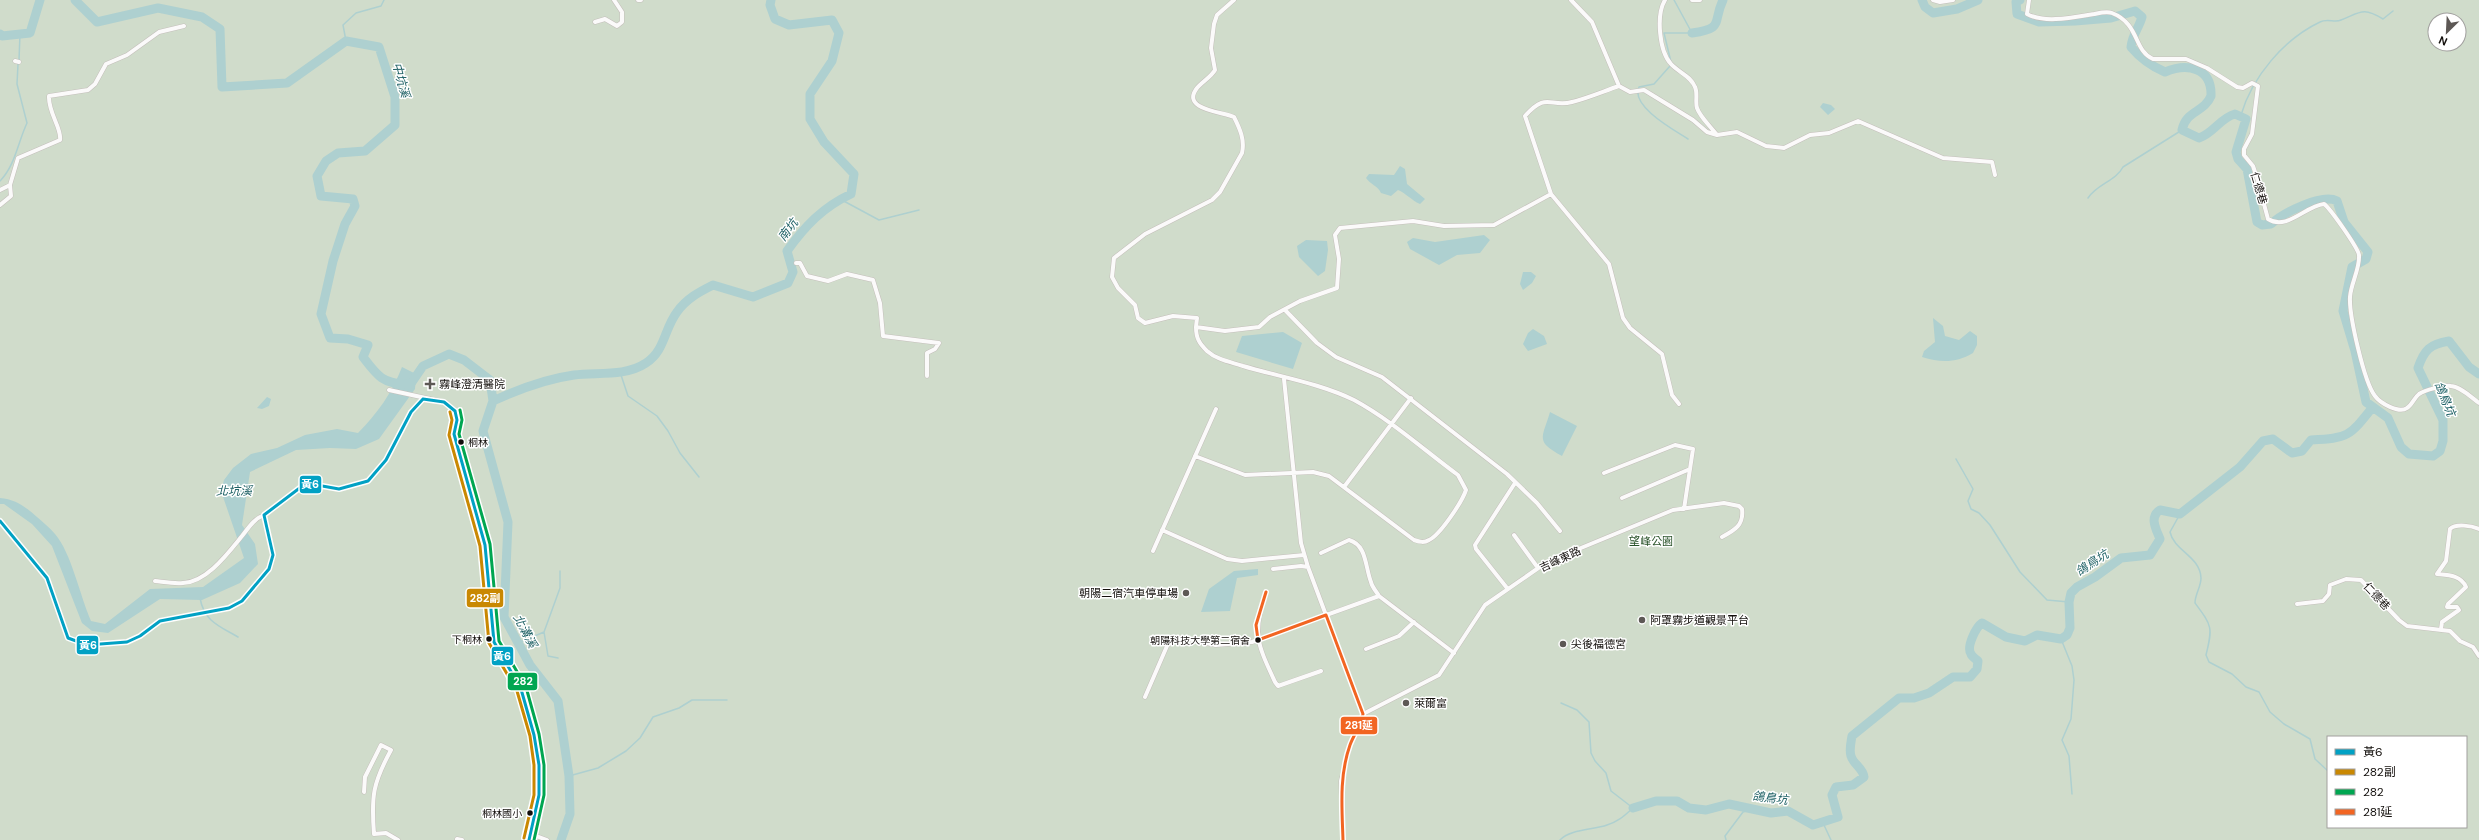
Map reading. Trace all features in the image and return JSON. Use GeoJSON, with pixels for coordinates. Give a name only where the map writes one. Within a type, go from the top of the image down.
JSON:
{"type":"FeatureCollection","features":[{"type":"Feature","properties":{"kind":"street"},"geometry":{"type":"LineString","coordinates":[[595,22],[605,19],[617,26],[622,22],[622,12],[614,0]]}},
{"type":"Feature","properties":{"kind":"street"},"geometry":{"type":"LineString","coordinates":[[1195,456],[1245,476],[1321,473],[1344,487],[1405,534],[1421,542],[1434,538],[1459,505],[1466,490],[1458,475],[1353,400],[1315,385],[1284,379],[1220,359],[1208,352],[1196,338],[1197,318],[1173,316],[1145,323],[1138,318],[1135,305],[1118,288],[1112,277],[1114,258],[1145,234],[1212,200],[1220,192],[1242,153],[1243,147],[1241,130],[1234,117],[1202,109],[1197,104],[1194,96],[1197,88],[1215,70],[1211,48],[1216,16],[1234,0]]}},
{"type":"Feature","properties":{"kind":"street"},"geometry":{"type":"LineString","coordinates":[[1571,0],[1592,22],[1620,86],[1630,92],[1642,90],[1693,120],[1707,132],[1717,135],[1737,132],[1766,146],[1784,148],[1810,136],[1829,133],[1858,121],[1943,158],[1992,162],[1995,175]]}},
{"type":"Feature","properties":{"kind":"street"},"geometry":{"type":"LineString","coordinates":[[1665,0],[1659,18],[1660,34],[1668,59],[1671,64],[1691,80],[1696,88],[1697,108],[1717,135]]}},
{"type":"Feature","properties":{"kind":"street"},"geometry":{"type":"LineString","coordinates":[[1692,0],[1700,0]]}},
{"type":"Feature","properties":{"kind":"street"},"geometry":{"type":"LineString","coordinates":[[1933,0],[1940,2],[1953,0]]}},
{"type":"Feature","properties":{"kind":"street","name":"仁德巷"},"geometry":{"type":"LineString","coordinates":[[2029,0],[2027,14],[2049,19],[2110,12],[2121,18],[2133,30],[2141,48],[2153,59],[2186,59],[2207,68],[2237,87],[2243,88],[2252,83],[2258,86],[2252,134],[2244,149],[2244,155],[2252,166],[2257,178],[2268,218],[2274,222],[2286,222],[2317,204],[2324,204],[2332,210],[2340,225],[2356,246],[2359,258],[2350,295],[2350,308],[2367,379],[2375,396],[2394,408],[2403,410],[2408,408],[2419,394],[2453,386],[2479,403]]}},
{"type":"Feature","properties":{"kind":"street"},"geometry":{"type":"LineString","coordinates":[[0,205],[11,196],[10,185],[18,158],[60,140],[61,134],[49,108],[49,96],[88,90],[95,84],[106,64],[127,54],[159,32],[184,26]]}},
{"type":"Feature","properties":{"kind":"street"},"geometry":{"type":"LineString","coordinates":[[1620,86],[1571,103],[1544,101],[1533,106],[1525,116],[1550,194],[1609,264],[1623,318],[1630,328],[1662,354],[1672,395],[1679,404]]}},
{"type":"Feature","properties":{"kind":"street"},"geometry":{"type":"LineString","coordinates":[[0,190],[10,185]]}},
{"type":"Feature","properties":{"kind":"street"},"geometry":{"type":"LineString","coordinates":[[1196,327],[1225,331],[1254,329],[1260,327],[1270,317],[1300,301],[1337,288],[1339,259],[1335,234],[1340,228],[1413,221],[1444,226],[1494,225],[1550,194]]}},
{"type":"Feature","properties":{"kind":"street"},"geometry":{"type":"LineString","coordinates":[[796,263],[800,263],[807,276],[828,281],[847,274],[873,280],[880,303],[884,336],[939,343],[935,349],[927,353],[927,376]]}},
{"type":"Feature","properties":{"kind":"street"},"geometry":{"type":"LineString","coordinates":[[1285,310],[1317,343],[1336,357],[1382,377],[1507,474],[1537,503],[1560,531]]}},
{"type":"Feature","properties":{"kind":"street"},"geometry":{"type":"LineString","coordinates":[[1284,379],[1297,519],[1304,555],[1363,714],[1361,726],[1350,744],[1341,781],[1343,840]]}},
{"type":"Feature","properties":{"kind":"street"},"geometry":{"type":"LineString","coordinates":[[390,390],[417,396],[423,399],[444,402],[456,411],[457,420],[454,434],[485,545],[494,642],[499,656],[519,684],[525,697],[540,762],[539,802],[529,840]]}},
{"type":"Feature","properties":{"kind":"street"},"geometry":{"type":"LineString","coordinates":[[1344,487],[1410,398]]}},
{"type":"Feature","properties":{"kind":"street"},"geometry":{"type":"LineString","coordinates":[[155,581],[183,583],[195,580],[211,569],[233,547],[256,518],[264,515],[301,487],[311,484],[340,488],[368,480],[386,460],[411,412],[423,399]]}},
{"type":"Feature","properties":{"kind":"street"},"geometry":{"type":"LineString","coordinates":[[1153,551],[1216,409]]}},
{"type":"Feature","properties":{"kind":"street"},"geometry":{"type":"LineString","coordinates":[[1604,473],[1675,446],[1693,449],[1684,509]]}},
{"type":"Feature","properties":{"kind":"street"},"geometry":{"type":"LineString","coordinates":[[1622,498],[1690,469]]}},
{"type":"Feature","properties":{"kind":"street"},"geometry":{"type":"LineString","coordinates":[[1508,588],[1476,550],[1475,545],[1515,483]]}},
{"type":"Feature","properties":{"kind":"street","name":"吉峰東路"},"geometry":{"type":"LineString","coordinates":[[1363,714],[1439,675],[1486,605],[1538,568],[1673,510],[1724,503],[1739,506],[1742,509],[1741,523],[1737,529],[1722,538]]}},
{"type":"Feature","properties":{"kind":"street"},"geometry":{"type":"LineString","coordinates":[[0,521],[47,578],[68,638],[74,642],[87,645],[127,642],[140,636],[160,621],[229,608],[242,601],[269,569],[272,555],[264,515]]}},
{"type":"Feature","properties":{"kind":"street"},"geometry":{"type":"LineString","coordinates":[[2441,629],[2442,622],[2459,610],[2457,607],[2447,607],[2448,604],[2466,587],[2463,582],[2454,576],[2437,574],[2446,561],[2450,529],[2453,526],[2469,526],[2479,529]]}},
{"type":"Feature","properties":{"kind":"street"},"geometry":{"type":"LineString","coordinates":[[1162,530],[1227,559],[1242,561],[1304,555]]}},
{"type":"Feature","properties":{"kind":"street"},"geometry":{"type":"LineString","coordinates":[[1514,535],[1538,568]]}},
{"type":"Feature","properties":{"kind":"street"},"geometry":{"type":"LineString","coordinates":[[1321,553],[1349,540],[1356,542],[1361,547],[1371,583],[1379,596],[1454,653]]}},
{"type":"Feature","properties":{"kind":"street"},"geometry":{"type":"LineString","coordinates":[[1273,569],[1301,566],[1308,567]]}},
{"type":"Feature","properties":{"kind":"street","name":"仁德巷"},"geometry":{"type":"LineString","coordinates":[[2297,604],[2307,601],[2323,601],[2328,597],[2330,585],[2346,579],[2362,580],[2399,620],[2407,626],[2450,631],[2460,641],[2473,647],[2479,656]]}},
{"type":"Feature","properties":{"kind":"street"},"geometry":{"type":"LineString","coordinates":[[1266,592],[1256,626],[1258,640],[1268,667],[1278,686],[1321,671]]}},
{"type":"Feature","properties":{"kind":"street"},"geometry":{"type":"LineString","coordinates":[[1145,697],[1167,646],[1174,639],[1183,638],[1216,645],[1258,640],[1379,596]]}},
{"type":"Feature","properties":{"kind":"street"},"geometry":{"type":"LineString","coordinates":[[1366,649],[1399,636],[1414,622]]}},
{"type":"Feature","properties":{"kind":"street"},"geometry":{"type":"LineString","coordinates":[[364,792],[365,777],[382,745],[391,750],[378,775],[373,794],[374,834],[386,833],[398,840]]}},
{"type":"Feature","properties":{"kind":"street"},"geometry":{"type":"LineString","coordinates":[[531,834],[547,840]]}},
{"type":"Feature","properties":{"kind":"green space","name":"望峰公園"},"geometry":{"type":"Polygon","coordinates":[[[0,0],[2479,0],[2479,840],[0,840],[0,0]]]}},
{"type":"Feature","properties":{"kind":"water"},"geometry":{"type":"Polygon","coordinates":[[[1823,103],[1831,105],[1835,109],[1828,115],[1820,107],[1823,103]]]}},
{"type":"Feature","properties":{"kind":"water"},"geometry":{"type":"Polygon","coordinates":[[[1400,166],[1405,169],[1407,184],[1425,199],[1420,204],[1398,190],[1391,196],[1381,193],[1366,178],[1369,174],[1394,175],[1400,166]]]}},
{"type":"Feature","properties":{"kind":"water"},"geometry":{"type":"Polygon","coordinates":[[[1484,235],[1490,240],[1480,253],[1457,255],[1439,265],[1410,249],[1407,242],[1413,238],[1435,242],[1484,235]]]}},
{"type":"Feature","properties":{"kind":"water"},"geometry":{"type":"Polygon","coordinates":[[[1306,240],[1327,241],[1328,250],[1325,271],[1318,276],[1299,257],[1297,246],[1306,240]]]}},
{"type":"Feature","properties":{"kind":"water"},"geometry":{"type":"Polygon","coordinates":[[[1523,272],[1531,272],[1536,276],[1532,283],[1523,290],[1520,284],[1523,272]]]}},
{"type":"Feature","properties":{"kind":"water"},"geometry":{"type":"Polygon","coordinates":[[[1933,318],[1943,326],[1945,336],[1959,340],[1970,331],[1977,336],[1977,345],[1973,353],[1961,359],[1948,361],[1922,357],[1924,351],[1935,342],[1933,318]]]}},
{"type":"Feature","properties":{"kind":"water"},"geometry":{"type":"Polygon","coordinates":[[[1533,329],[1544,336],[1547,344],[1528,351],[1523,344],[1528,333],[1533,329]]]}},
{"type":"Feature","properties":{"kind":"water"},"geometry":{"type":"Polygon","coordinates":[[[1283,332],[1302,343],[1293,369],[1236,352],[1242,336],[1283,332]]]}},
{"type":"Feature","properties":{"kind":"water","name":"北坑溪"},"geometry":{"type":"Polygon","coordinates":[[[402,367],[416,374],[415,389],[379,439],[356,449],[330,448],[296,450],[250,472],[242,525],[255,544],[258,564],[240,583],[202,600],[160,599],[108,633],[92,631],[82,623],[52,546],[32,524],[4,504],[0,504],[0,498],[11,500],[20,504],[33,513],[53,532],[61,542],[71,563],[91,621],[105,624],[150,589],[203,587],[244,558],[221,491],[224,480],[233,468],[251,454],[277,448],[305,435],[337,429],[358,433],[383,403],[394,386],[402,367]]]}},
{"type":"Feature","properties":{"kind":"water"},"geometry":{"type":"Polygon","coordinates":[[[267,397],[271,399],[269,406],[262,409],[257,408],[267,397]]]}},
{"type":"Feature","properties":{"kind":"water"},"geometry":{"type":"Polygon","coordinates":[[[1550,412],[1577,426],[1562,456],[1553,451],[1544,443],[1543,434],[1550,412]]]}},
{"type":"Feature","properties":{"kind":"water"},"geometry":{"type":"Polygon","coordinates":[[[1258,569],[1258,575],[1237,578],[1230,611],[1201,612],[1209,589],[1234,571],[1258,569]]]}},
{"type":"Feature","properties":{"kind":"waterway","name":"中坑溪"},"geometry":{"type":"LineString","coordinates":[[0,34],[2,36],[30,33],[40,0]]}},
{"type":"Feature","properties":{"kind":"waterway","name":"中坑溪"},"geometry":{"type":"LineString","coordinates":[[75,0],[97,22],[158,8],[202,17],[220,29],[222,87],[287,83],[346,41],[379,47],[395,97],[395,125],[365,151],[338,153],[326,161],[317,176],[321,196],[353,199],[355,206],[345,224],[333,261],[321,314],[330,338],[348,339],[368,345],[363,357],[376,373],[385,380],[398,384],[406,384]]}},
{"type":"Feature","properties":{"kind":"waterway"},"geometry":{"type":"LineString","coordinates":[[346,41],[343,25],[356,13],[381,6],[384,0]]}},
{"type":"Feature","properties":{"kind":"waterway","name":"南坑"},"geometry":{"type":"LineString","coordinates":[[493,401],[522,389],[553,379],[583,374],[620,372],[646,363],[661,346],[669,325],[684,303],[693,296],[713,285],[753,297],[788,283],[793,272],[787,251],[815,218],[823,211],[851,194],[854,174],[824,142],[810,119],[810,94],[832,61],[839,33],[832,20],[789,25],[775,19],[770,5],[771,0]]}},
{"type":"Feature","properties":{"kind":"waterway"},"geometry":{"type":"LineString","coordinates":[[1674,0],[1692,33]]}},
{"type":"Feature","properties":{"kind":"waterway"},"geometry":{"type":"LineString","coordinates":[[1692,33],[1709,29],[1716,23],[1723,0]]}},
{"type":"Feature","properties":{"kind":"waterway"},"geometry":{"type":"LineString","coordinates":[[1922,0],[1925,7],[1933,13],[1957,9],[1978,0]]}},
{"type":"Feature","properties":{"kind":"waterway"},"geometry":{"type":"LineString","coordinates":[[2020,0],[2016,2],[2017,14],[2039,22],[2111,18],[2135,11],[2142,17],[2131,47],[2142,59],[2165,72],[2173,69],[2189,68],[2203,73],[2210,86],[2211,96],[2204,106],[2187,119],[2182,130],[2199,138],[2209,133],[2230,116],[2235,114],[2246,119],[2236,152],[2238,159],[2247,169],[2257,222],[2262,225],[2271,224],[2303,205],[2330,199],[2337,201],[2344,222],[2368,252],[2366,259],[2352,267],[2343,311],[2355,351],[2366,402],[2388,418],[2401,447],[2409,454],[2433,456],[2440,451],[2443,441],[2443,420],[2418,368],[2425,352],[2432,346],[2449,341],[2469,367],[2479,374]]}},
{"type":"Feature","properties":{"kind":"waterway"},"geometry":{"type":"LineString","coordinates":[[2241,115],[2246,101],[2261,73],[2282,49],[2307,29],[2323,21],[2339,21],[2362,12],[2371,13],[2383,19],[2393,11]]}},
{"type":"Feature","properties":{"kind":"waterway"},"geometry":{"type":"LineString","coordinates":[[1671,62],[1664,33],[1692,33]]}},
{"type":"Feature","properties":{"kind":"waterway"},"geometry":{"type":"LineString","coordinates":[[19,60],[20,34]]}},
{"type":"Feature","properties":{"kind":"waterway"},"geometry":{"type":"LineString","coordinates":[[0,181],[13,161],[27,123],[17,84],[18,64]]}},
{"type":"Feature","properties":{"kind":"waterway"},"geometry":{"type":"LineString","coordinates":[[1670,66],[1654,84],[1639,87],[1638,94],[1641,102],[1655,117],[1688,139]]}},
{"type":"Feature","properties":{"kind":"waterway"},"geometry":{"type":"LineString","coordinates":[[2088,198],[2096,189],[2116,176],[2123,167],[2182,130]]}},
{"type":"Feature","properties":{"kind":"waterway"},"geometry":{"type":"LineString","coordinates":[[840,199],[879,220],[919,210]]}},
{"type":"Feature","properties":{"kind":"waterway","name":"北溝溪"},"geometry":{"type":"LineString","coordinates":[[410,385],[423,366],[449,354],[464,360],[490,380],[493,401],[483,431],[508,522],[504,617],[530,665],[558,701],[569,776],[570,814],[561,840]]}},
{"type":"Feature","properties":{"kind":"waterway"},"geometry":{"type":"LineString","coordinates":[[620,372],[628,396],[657,416],[668,431],[680,453],[699,477]]}},
{"type":"Feature","properties":{"kind":"waterway","name":"鴿鳥坑"},"geometry":{"type":"LineString","coordinates":[[1633,808],[1656,801],[1677,801],[1689,808],[1706,810],[1729,804],[1771,813],[1788,811],[1813,825],[1838,817],[1832,795],[1836,787],[1853,785],[1864,777],[1862,771],[1852,759],[1850,754],[1852,736],[1899,698],[1914,698],[1929,693],[1953,677],[1970,677],[1977,669],[1978,661],[1971,654],[1971,642],[1982,623],[2006,637],[2025,641],[2037,635],[2061,639],[2067,635],[2070,628],[2069,602],[2071,593],[2077,587],[2095,577],[2121,558],[2150,555],[2160,539],[2154,523],[2155,516],[2160,510],[2180,514],[2240,467],[2263,441],[2273,439],[2292,453],[2302,451],[2311,440],[2340,437],[2347,434],[2358,425],[2372,408]]}},
{"type":"Feature","properties":{"kind":"waterway"},"geometry":{"type":"LineString","coordinates":[[1956,459],[1973,489],[1968,501],[1971,509],[1979,513],[1990,525],[2020,572],[2047,600],[2069,602]]}},
{"type":"Feature","properties":{"kind":"waterway"},"geometry":{"type":"LineString","coordinates":[[2180,514],[2170,532],[2172,539],[2192,559],[2200,570],[2201,581],[2195,603],[2210,627],[2210,638],[2206,655],[2209,662],[2232,674],[2246,687],[2259,692],[2270,712],[2284,724],[2310,739],[2315,759],[2327,770]]}},
{"type":"Feature","properties":{"kind":"waterway"},"geometry":{"type":"LineString","coordinates":[[518,643],[544,632],[560,588],[560,571]]}},
{"type":"Feature","properties":{"kind":"waterway"},"geometry":{"type":"LineString","coordinates":[[200,598],[202,606],[209,618],[219,626],[238,637]]}},
{"type":"Feature","properties":{"kind":"waterway"},"geometry":{"type":"LineString","coordinates":[[544,632],[548,656],[558,658]]}},
{"type":"Feature","properties":{"kind":"waterway"},"geometry":{"type":"LineString","coordinates":[[2061,639],[2072,666],[2074,680],[2071,719],[2062,740],[2069,756],[2072,794]]}},
{"type":"Feature","properties":{"kind":"waterway"},"geometry":{"type":"LineString","coordinates":[[569,776],[598,768],[626,751],[640,738],[653,717],[679,708],[692,700],[727,700]]}},
{"type":"Feature","properties":{"kind":"waterway"},"geometry":{"type":"LineString","coordinates":[[1560,840],[1564,836],[1576,832],[1611,824],[1633,808],[1611,791],[1606,773],[1595,761],[1591,753],[1589,722],[1577,710],[1561,703]]}},
{"type":"Feature","properties":{"kind":"waterway"},"geometry":{"type":"LineString","coordinates":[[1726,840],[1725,836],[1743,812],[1753,809]]}},
{"type":"Feature","properties":{"kind":"waterway"},"geometry":{"type":"LineString","coordinates":[[1823,823],[1831,840]]}},
{"type":"Feature","properties":{"kind":"transit line","name":"黃6"},"geometry":{"type":"LineString","coordinates":[[423,399],[444,402],[455,411]]}},
{"type":"Feature","properties":{"kind":"transit line","name":"黃6"},"geometry":{"type":"LineString","coordinates":[[0,521],[47,578],[68,638],[87,645],[127,642],[140,636],[160,621],[229,608],[242,601],[269,569],[273,555],[264,515],[301,487],[311,484],[339,489],[368,481],[386,460],[411,412],[423,399]]}},
{"type":"Feature","properties":{"kind":"transit line","name":"282"},"geometry":{"type":"LineString","coordinates":[[460,410],[462,420],[459,434],[490,544],[499,641],[526,687],[539,734],[544,765],[544,795],[534,840]]}},
{"type":"Feature","properties":{"kind":"transit line","name":"黃6"},"geometry":{"type":"LineString","coordinates":[[455,411],[457,420],[454,434],[485,545],[494,642],[521,689],[534,735],[539,765],[539,795],[529,840]]}},
{"type":"Feature","properties":{"kind":"transit line","name":"282副"},"geometry":{"type":"LineString","coordinates":[[450,412],[452,420],[449,435],[480,546],[489,643],[517,691],[530,736],[534,765],[534,795],[524,838]]}},
{"type":"Feature","properties":{"kind":"transit line","name":"281延"},"geometry":{"type":"LineString","coordinates":[[1258,640],[1256,625],[1266,592]]}},
{"type":"Feature","properties":{"kind":"transit line","name":"281延"},"geometry":{"type":"LineString","coordinates":[[1326,615],[1363,714],[1361,722],[1350,745],[1344,768],[1342,792],[1343,840]]}},
{"type":"Feature","properties":{"kind":"transit line","name":"281延"},"geometry":{"type":"LineString","coordinates":[[1258,640],[1326,615]]}},
{"type":"Feature","properties":{"kind":"place","name":"霧峰澄清醫院"},"geometry":{"type":"Point","coordinates":[430,384]}},
{"type":"Feature","properties":{"kind":"place","name":"桐林"},"geometry":{"type":"Point","coordinates":[461,442]}},
{"type":"Feature","properties":{"kind":"place","name":"朝陽二宿汽車停車場"},"geometry":{"type":"Point","coordinates":[1186,593]}},
{"type":"Feature","properties":{"kind":"place","name":"阿罩霧步道觀景平台"},"geometry":{"type":"Point","coordinates":[1642,620]}},
{"type":"Feature","properties":{"kind":"place","name":"下桐林"},"geometry":{"type":"Point","coordinates":[489,639]}},
{"type":"Feature","properties":{"kind":"place","name":"朝陽科技大學第二宿舍"},"geometry":{"type":"Point","coordinates":[1258,640]}},
{"type":"Feature","properties":{"kind":"place","name":"尖後福德宮"},"geometry":{"type":"Point","coordinates":[1563,644]}},
{"type":"Feature","properties":{"kind":"place","name":"萊爾富"},"geometry":{"type":"Point","coordinates":[1406,703]}},
{"type":"Feature","properties":{"kind":"place","name":"桐林國小"},"geometry":{"type":"Point","coordinates":[530,813]}}]}
